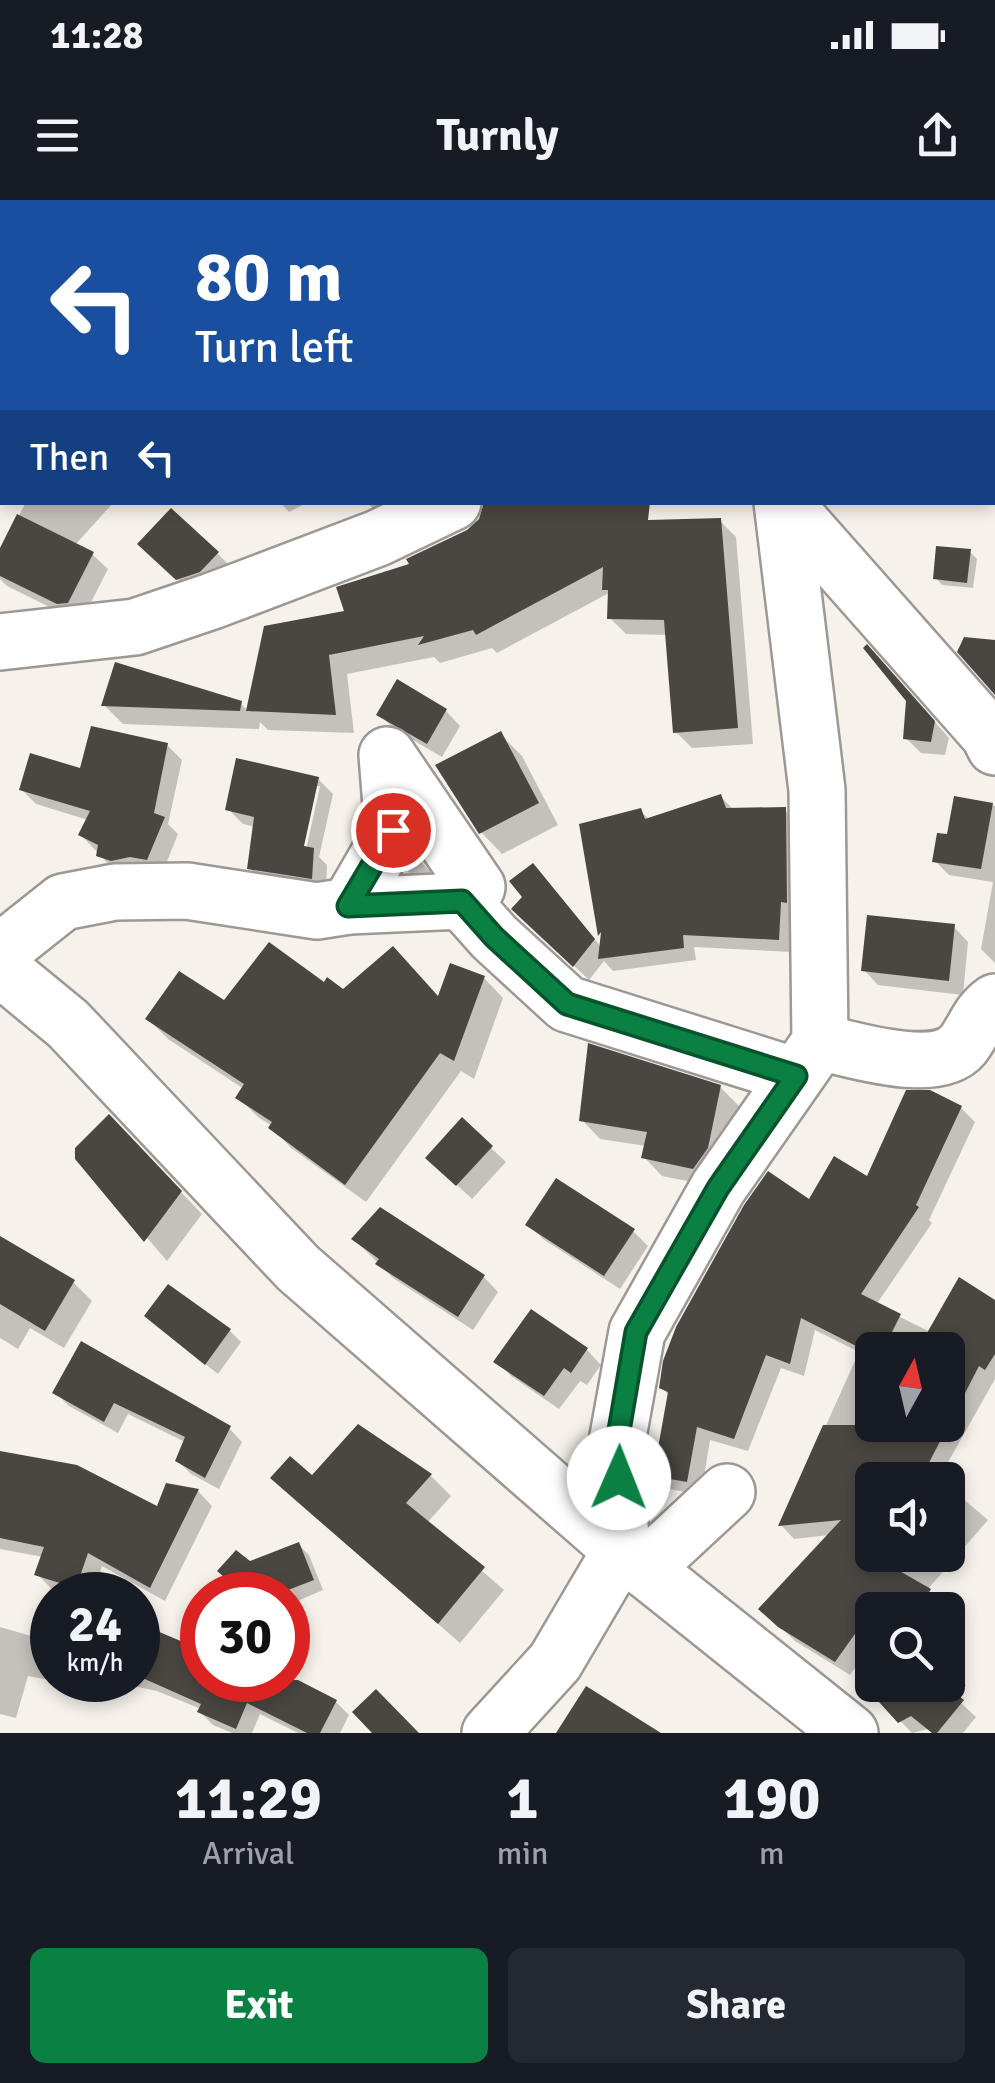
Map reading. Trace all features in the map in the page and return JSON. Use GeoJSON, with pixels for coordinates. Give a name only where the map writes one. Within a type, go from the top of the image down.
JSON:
{"type":"FeatureCollection","features":[{"type":"Feature","properties":{"kind":"street"},"geometry":{"type":"LineString","coordinates":[[0,642],[135,627],[212,602],[378,538],[448,505]]}},
{"type":"Feature","properties":{"kind":"street"},"geometry":{"type":"LineString","coordinates":[[633,1559],[617,1442],[636,1332],[718,1188],[808,1059],[817,790],[782,505]]}},
{"type":"Feature","properties":{"kind":"street"},"geometry":{"type":"LineString","coordinates":[[785,505],[989,735],[995,748]]}},
{"type":"Feature","properties":{"kind":"street"},"geometry":{"type":"LineString","coordinates":[[348,906],[393,830],[388,755],[477,887],[466,906]]}},
{"type":"Feature","properties":{"kind":"street"},"geometry":{"type":"LineString","coordinates":[[0,952],[63,902],[115,892],[187,890],[317,911],[462,901],[567,1004],[808,1059],[936,1059],[961,1048],[990,1014]]}},
{"type":"Feature","properties":{"kind":"street"},"geometry":{"type":"LineString","coordinates":[[0,968],[68,1024],[298,1268],[633,1559],[850,1733]]}},
{"type":"Feature","properties":{"kind":"street"},"geometry":{"type":"LineString","coordinates":[[500,1730],[633,1559],[727,1492]]}},
{"type":"Feature","properties":{"kind":"building"},"geometry":{"type":"Polygon","coordinates":[[[483,505],[650,505],[648,520],[721,518],[738,728],[673,733],[664,620],[607,619],[608,590],[602,590],[603,567],[476,635],[473,630],[418,645],[424,636],[329,655],[336,715],[246,711],[264,626],[344,611],[336,587],[409,564],[406,559],[467,530],[479,519],[483,505]]]}},
{"type":"Feature","properties":{"kind":"building"},"geometry":{"type":"Polygon","coordinates":[[[171,508],[219,552],[200,572],[176,580],[137,544],[171,508]]]}},
{"type":"Feature","properties":{"kind":"building"},"geometry":{"type":"Polygon","coordinates":[[[17,514],[94,552],[68,603],[57,604],[0,576],[0,548],[17,514]]]}},
{"type":"Feature","properties":{"kind":"building"},"geometry":{"type":"Polygon","coordinates":[[[936,546],[971,549],[967,583],[933,579],[936,546]]]}},
{"type":"Feature","properties":{"kind":"building"},"geometry":{"type":"Polygon","coordinates":[[[964,637],[995,640],[995,695],[957,652],[964,637]]]}},
{"type":"Feature","properties":{"kind":"building"},"geometry":{"type":"Polygon","coordinates":[[[867,644],[935,721],[931,742],[903,739],[906,701],[863,648],[867,644]]]}},
{"type":"Feature","properties":{"kind":"building"},"geometry":{"type":"Polygon","coordinates":[[[115,662],[242,701],[240,711],[101,706],[115,662]]]}},
{"type":"Feature","properties":{"kind":"building"},"geometry":{"type":"Polygon","coordinates":[[[397,679],[447,709],[427,744],[376,715],[397,679]]]}},
{"type":"Feature","properties":{"kind":"building"},"geometry":{"type":"Polygon","coordinates":[[[91,726],[168,743],[154,813],[165,817],[147,860],[130,857],[111,861],[96,856],[98,845],[78,835],[90,811],[19,790],[30,753],[80,768],[91,726]]]}},
{"type":"Feature","properties":{"kind":"building"},"geometry":{"type":"Polygon","coordinates":[[[501,731],[539,803],[479,834],[435,765],[501,731]]]}},
{"type":"Feature","properties":{"kind":"building"},"geometry":{"type":"Polygon","coordinates":[[[236,758],[319,777],[304,846],[314,848],[312,879],[247,869],[254,817],[225,810],[236,758]]]}},
{"type":"Feature","properties":{"kind":"building"},"geometry":{"type":"Polygon","coordinates":[[[721,794],[726,808],[786,807],[787,903],[781,902],[779,940],[683,935],[684,948],[598,959],[601,932],[598,936],[579,824],[641,808],[645,819],[721,794]]]}},
{"type":"Feature","properties":{"kind":"building"},"geometry":{"type":"Polygon","coordinates":[[[954,796],[993,803],[981,869],[932,862],[937,833],[947,834],[954,796]]]}},
{"type":"Feature","properties":{"kind":"building"},"geometry":{"type":"Polygon","coordinates":[[[533,863],[595,939],[573,967],[511,909],[522,897],[509,881],[533,863]]]}},
{"type":"Feature","properties":{"kind":"building"},"geometry":{"type":"Polygon","coordinates":[[[867,915],[955,924],[949,981],[861,971],[867,915]]]}},
{"type":"Feature","properties":{"kind":"building"},"geometry":{"type":"Polygon","coordinates":[[[269,942],[324,982],[327,977],[343,989],[393,946],[438,996],[450,963],[485,976],[454,1061],[440,1053],[345,1185],[268,1128],[272,1122],[235,1098],[244,1084],[145,1019],[179,971],[224,1000],[269,942]]]}},
{"type":"Feature","properties":{"kind":"building"},"geometry":{"type":"Polygon","coordinates":[[[588,1043],[721,1085],[708,1148],[693,1169],[641,1158],[647,1132],[579,1121],[588,1043]]]}},
{"type":"Feature","properties":{"kind":"building"},"geometry":{"type":"Polygon","coordinates":[[[906,1090],[930,1090],[962,1106],[916,1205],[919,1207],[861,1294],[901,1314],[892,1332],[855,1332],[855,1345],[801,1318],[790,1364],[766,1355],[734,1439],[697,1427],[687,1482],[653,1476],[668,1392],[659,1388],[663,1361],[676,1327],[744,1205],[768,1171],[809,1199],[834,1156],[867,1176],[906,1090]]]}},
{"type":"Feature","properties":{"kind":"building"},"geometry":{"type":"Polygon","coordinates":[[[109,1114],[182,1191],[144,1242],[75,1159],[75,1148],[109,1114]]]}},
{"type":"Feature","properties":{"kind":"building"},"geometry":{"type":"Polygon","coordinates":[[[462,1117],[493,1146],[456,1186],[425,1158],[462,1117]]]}},
{"type":"Feature","properties":{"kind":"building"},"geometry":{"type":"Polygon","coordinates":[[[556,1178],[635,1229],[604,1276],[525,1225],[556,1178]]]}},
{"type":"Feature","properties":{"kind":"building"},"geometry":{"type":"Polygon","coordinates":[[[380,1207],[485,1275],[458,1317],[375,1264],[379,1259],[351,1239],[380,1207]]]}},
{"type":"Feature","properties":{"kind":"building"},"geometry":{"type":"Polygon","coordinates":[[[0,1236],[75,1280],[45,1331],[0,1304],[0,1236]]]}},
{"type":"Feature","properties":{"kind":"building"},"geometry":{"type":"Polygon","coordinates":[[[959,1277],[995,1300],[995,1354],[985,1370],[979,1366],[965,1393],[965,1332],[928,1332],[959,1277]]]}},
{"type":"Feature","properties":{"kind":"building"},"geometry":{"type":"Polygon","coordinates":[[[168,1284],[231,1329],[205,1365],[144,1316],[168,1284]]]}},
{"type":"Feature","properties":{"kind":"building"},"geometry":{"type":"Polygon","coordinates":[[[531,1309],[588,1348],[571,1373],[564,1368],[544,1396],[493,1362],[531,1309]]]}},
{"type":"Feature","properties":{"kind":"building"},"geometry":{"type":"Polygon","coordinates":[[[81,1341],[231,1426],[205,1478],[175,1461],[185,1437],[114,1403],[104,1422],[52,1393],[81,1341]]]}},
{"type":"Feature","properties":{"kind":"building"},"geometry":{"type":"Polygon","coordinates":[[[358,1424],[432,1474],[406,1503],[485,1567],[438,1624],[270,1478],[290,1456],[312,1475],[358,1424]]]}},
{"type":"Feature","properties":{"kind":"building"},"geometry":{"type":"Polygon","coordinates":[[[823,1425],[855,1425],[855,1442],[940,1442],[929,1462],[855,1462],[855,1572],[901,1572],[931,1589],[855,1592],[855,1634],[835,1662],[778,1627],[758,1609],[841,1520],[778,1526],[823,1425]]]}},
{"type":"Feature","properties":{"kind":"building"},"geometry":{"type":"Polygon","coordinates":[[[0,1451],[77,1465],[157,1506],[166,1483],[199,1489],[158,1572],[122,1572],[88,1553],[81,1572],[35,1572],[44,1547],[0,1538],[0,1451]]]}},
{"type":"Feature","properties":{"kind":"building"},"geometry":{"type":"Polygon","coordinates":[[[299,1542],[314,1580],[310,1582],[310,1572],[217,1571],[236,1550],[250,1561],[299,1542]]]}},
{"type":"Feature","properties":{"kind":"building"},"geometry":{"type":"Polygon","coordinates":[[[160,1632],[180,1641],[180,1695],[160,1686],[160,1632]]]}},
{"type":"Feature","properties":{"kind":"building"},"geometry":{"type":"Polygon","coordinates":[[[310,1686],[337,1700],[320,1733],[307,1733],[247,1703],[236,1729],[197,1712],[201,1704],[196,1702],[310,1702],[310,1686]]]}},
{"type":"Feature","properties":{"kind":"building"},"geometry":{"type":"Polygon","coordinates":[[[586,1686],[661,1733],[556,1733],[586,1686]]]}},
{"type":"Feature","properties":{"kind":"building"},"geometry":{"type":"Polygon","coordinates":[[[376,1689],[419,1733],[372,1733],[352,1712],[376,1689]]]}},
{"type":"Feature","properties":{"kind":"building"},"geometry":{"type":"Polygon","coordinates":[[[879,1702],[962,1702],[937,1733],[911,1716],[898,1723],[879,1702]]]}},
{"type":"Feature","properties":{"kind":"route"},"geometry":{"type":"LineString","coordinates":[[393,830],[348,906],[462,901],[494,937],[567,1004],[796,1076],[718,1188],[636,1332],[617,1442],[619,1478]]}}]}
